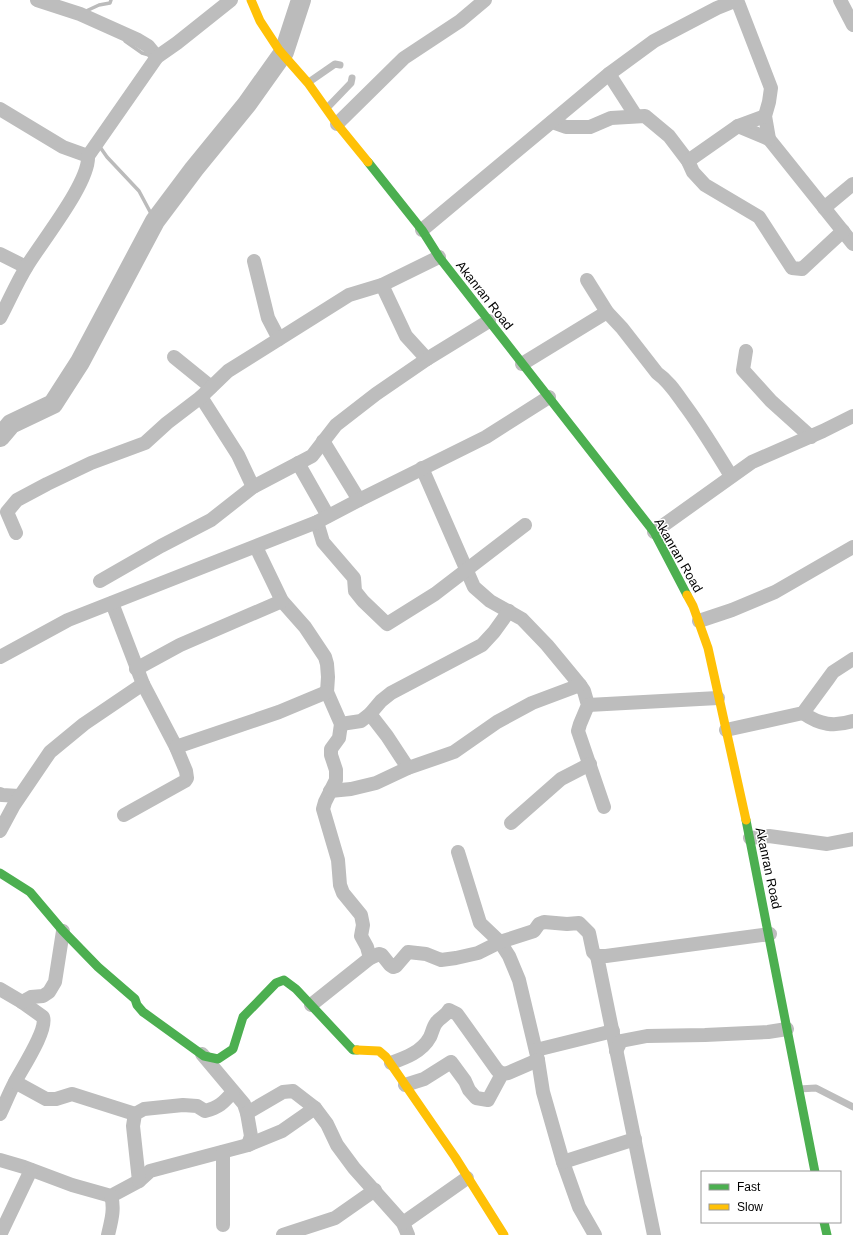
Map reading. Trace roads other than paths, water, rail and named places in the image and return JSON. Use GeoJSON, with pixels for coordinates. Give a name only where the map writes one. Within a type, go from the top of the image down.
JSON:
{"type":"FeatureCollection","features":[{"type":"Feature","properties":{"kind":"main road","name":"Akanran Road"},"geometry":{"type":"LineString","coordinates":[[242,0],[260,20]]}},
{"type":"Feature","properties":{"kind":"main road","name":"Akanran Road"},"geometry":{"type":"LineString","coordinates":[[251,0],[260,20],[279,50],[308,84],[422,230],[439,257],[654,532],[693,606],[708,648],[750,838],[770,934],[815,1171]]}},
{"type":"Feature","properties":{"kind":"main road"},"geometry":{"type":"LineString","coordinates":[[0,873],[30,892],[63,931],[98,967],[135,999],[137,1005],[143,1012],[204,1056],[218,1059],[233,1049],[243,1017],[276,983],[284,980],[290,984],[353,1050],[379,1051],[386,1057],[455,1157],[504,1235]]}},
{"type":"Feature","properties":{"kind":"main road"},"geometry":{"type":"LineString","coordinates":[[824,1223],[827,1235]]}},
{"type":"Feature","properties":{"kind":"street"},"geometry":{"type":"LineString","coordinates":[[37,0],[80,14],[138,40],[148,46],[157,57]]}},
{"type":"Feature","properties":{"kind":"street"},"geometry":{"type":"LineString","coordinates":[[0,318],[26,267],[73,197],[87,170],[89,163],[88,156],[157,57],[231,0]]}},
{"type":"Feature","properties":{"kind":"street"},"geometry":{"type":"LineString","coordinates":[[338,124],[404,58],[460,22],[485,0]]}},
{"type":"Feature","properties":{"kind":"street"},"geometry":{"type":"LineString","coordinates":[[422,230],[609,74],[654,41],[717,8],[737,0],[771,88],[765,116],[769,139]]}},
{"type":"Feature","properties":{"kind":"street"},"geometry":{"type":"LineString","coordinates":[[840,0],[853,25]]}},
{"type":"Feature","properties":{"kind":"street"},"geometry":{"type":"LineString","coordinates":[[609,74],[636,116]]}},
{"type":"Feature","properties":{"kind":"street"},"geometry":{"type":"LineString","coordinates":[[0,109],[63,147],[88,156]]}},
{"type":"Feature","properties":{"kind":"street"},"geometry":{"type":"LineString","coordinates":[[552,122],[566,128],[590,127],[611,118],[646,116],[662,129],[688,161],[693,172],[705,184],[759,217],[792,268],[802,269],[843,231]]}},
{"type":"Feature","properties":{"kind":"street"},"geometry":{"type":"LineString","coordinates":[[688,161],[738,126],[765,116]]}},
{"type":"Feature","properties":{"kind":"street"},"geometry":{"type":"LineString","coordinates":[[738,126],[769,139],[853,244]]}},
{"type":"Feature","properties":{"kind":"street"},"geometry":{"type":"LineString","coordinates":[[824,208],[853,184]]}},
{"type":"Feature","properties":{"kind":"street"},"geometry":{"type":"LineString","coordinates":[[0,254],[26,267]]}},
{"type":"Feature","properties":{"kind":"street"},"geometry":{"type":"LineString","coordinates":[[16,533],[7,512],[17,500],[92,463],[145,443],[228,371],[349,295],[382,285],[439,257]]}},
{"type":"Feature","properties":{"kind":"street"},"geometry":{"type":"LineString","coordinates":[[254,261],[268,318],[279,339]]}},
{"type":"Feature","properties":{"kind":"street"},"geometry":{"type":"LineString","coordinates":[[587,280],[607,312],[622,328],[657,373],[664,378],[675,391],[731,476]]}},
{"type":"Feature","properties":{"kind":"street"},"geometry":{"type":"LineString","coordinates":[[382,285],[406,336],[426,359]]}},
{"type":"Feature","properties":{"kind":"street"},"geometry":{"type":"LineString","coordinates":[[522,364],[607,312]]}},
{"type":"Feature","properties":{"kind":"street"},"geometry":{"type":"LineString","coordinates":[[100,581],[161,546],[211,520],[253,487],[312,456],[336,425],[376,394],[426,359],[489,321]]}},
{"type":"Feature","properties":{"kind":"street"},"geometry":{"type":"LineString","coordinates":[[746,351],[743,370],[770,401],[811,437]]}},
{"type":"Feature","properties":{"kind":"street"},"geometry":{"type":"LineString","coordinates":[[174,357],[211,386]]}},
{"type":"Feature","properties":{"kind":"street"},"geometry":{"type":"LineString","coordinates":[[200,396],[238,454],[253,487]]}},
{"type":"Feature","properties":{"kind":"street"},"geometry":{"type":"LineString","coordinates":[[0,657],[68,620],[256,547],[323,519],[486,437],[549,397]]}},
{"type":"Feature","properties":{"kind":"street"},"geometry":{"type":"LineString","coordinates":[[654,532],[752,462],[811,437],[853,416]]}},
{"type":"Feature","properties":{"kind":"street"},"geometry":{"type":"LineString","coordinates":[[323,441],[359,500]]}},
{"type":"Feature","properties":{"kind":"street"},"geometry":{"type":"LineString","coordinates":[[298,464],[323,519],[323,542],[354,578],[355,591],[363,601],[387,624],[435,594],[525,525]]}},
{"type":"Feature","properties":{"kind":"street"},"geometry":{"type":"LineString","coordinates":[[422,468],[474,587],[480,594],[490,601],[522,619],[547,645],[584,691],[588,705],[578,730],[604,807]]}},
{"type":"Feature","properties":{"kind":"street"},"geometry":{"type":"LineString","coordinates":[[256,547],[282,601],[305,626],[325,656],[328,677],[327,692],[341,724],[339,738],[331,749],[336,780],[323,809],[338,860],[340,885],[343,893],[362,915],[363,925],[361,936],[370,958]]}},
{"type":"Feature","properties":{"kind":"street"},"geometry":{"type":"LineString","coordinates":[[699,621],[732,610],[775,592],[853,547]]}},
{"type":"Feature","properties":{"kind":"street"},"geometry":{"type":"LineString","coordinates":[[136,669],[180,645],[282,601]]}},
{"type":"Feature","properties":{"kind":"street"},"geometry":{"type":"LineString","coordinates":[[112,603],[136,669],[176,747],[186,771],[187,778],[185,781],[124,814]]}},
{"type":"Feature","properties":{"kind":"street"},"geometry":{"type":"LineString","coordinates":[[341,724],[361,721],[391,693],[482,645],[494,632],[509,611]]}},
{"type":"Feature","properties":{"kind":"street"},"geometry":{"type":"LineString","coordinates":[[726,730],[804,713],[833,672],[853,659]]}},
{"type":"Feature","properties":{"kind":"street"},"geometry":{"type":"LineString","coordinates":[[0,831],[20,796],[50,752],[84,724],[143,684]]}},
{"type":"Feature","properties":{"kind":"street"},"geometry":{"type":"LineString","coordinates":[[330,791],[351,789],[376,783],[408,768],[454,752],[497,722],[532,703],[580,685]]}},
{"type":"Feature","properties":{"kind":"street"},"geometry":{"type":"LineString","coordinates":[[176,747],[279,712],[327,692]]}},
{"type":"Feature","properties":{"kind":"street"},"geometry":{"type":"LineString","coordinates":[[588,705],[718,698]]}},
{"type":"Feature","properties":{"kind":"street"},"geometry":{"type":"LineString","coordinates":[[804,713],[812,719],[826,724],[841,725],[853,721]]}},
{"type":"Feature","properties":{"kind":"street"},"geometry":{"type":"LineString","coordinates":[[370,714],[387,736],[408,768]]}},
{"type":"Feature","properties":{"kind":"street"},"geometry":{"type":"LineString","coordinates":[[511,824],[561,779],[590,764]]}},
{"type":"Feature","properties":{"kind":"street"},"geometry":{"type":"LineString","coordinates":[[0,794],[2,796],[20,796]]}},
{"type":"Feature","properties":{"kind":"street"},"geometry":{"type":"LineString","coordinates":[[750,838],[770,836],[827,844],[853,839]]}},
{"type":"Feature","properties":{"kind":"street"},"geometry":{"type":"LineString","coordinates":[[458,852],[480,923],[500,942],[509,956],[519,980],[537,1055],[542,1092],[563,1162],[579,1207],[595,1235]]}},
{"type":"Feature","properties":{"kind":"street"},"geometry":{"type":"LineString","coordinates":[[311,1005],[370,958],[376,955],[382,955],[393,967],[408,952],[433,955],[439,959],[478,954],[500,942],[534,931],[539,924],[544,922],[567,924],[579,923],[590,933],[592,952],[597,956],[770,934]]}},
{"type":"Feature","properties":{"kind":"street"},"geometry":{"type":"LineString","coordinates":[[22,1002],[31,997],[43,996],[49,992],[55,982],[63,931]]}},
{"type":"Feature","properties":{"kind":"street"},"geometry":{"type":"LineString","coordinates":[[597,956],[608,1032],[616,1052],[654,1235]]}},
{"type":"Feature","properties":{"kind":"street"},"geometry":{"type":"LineString","coordinates":[[0,989],[43,1017],[44,1021],[42,1030],[27,1062],[15,1082],[0,1114]]}},
{"type":"Feature","properties":{"kind":"street"},"geometry":{"type":"LineString","coordinates":[[390,1063],[407,1057],[421,1048],[429,1038],[436,1023],[446,1015],[449,1010],[457,1014],[497,1070],[502,1074],[508,1073],[537,1055],[608,1032]]}},
{"type":"Feature","properties":{"kind":"street"},"geometry":{"type":"LineString","coordinates":[[616,1052],[621,1041],[647,1036],[768,1032],[787,1029]]}},
{"type":"Feature","properties":{"kind":"street"},"geometry":{"type":"LineString","coordinates":[[191,1042],[244,1104],[251,1136],[248,1145]]}},
{"type":"Feature","properties":{"kind":"street"},"geometry":{"type":"LineString","coordinates":[[405,1085],[424,1078],[451,1062],[466,1081],[469,1090],[476,1098],[488,1100],[502,1074]]}},
{"type":"Feature","properties":{"kind":"street"},"geometry":{"type":"LineString","coordinates":[[15,1082],[46,1099],[56,1099],[72,1094],[135,1114]]}},
{"type":"Feature","properties":{"kind":"street"},"geometry":{"type":"LineString","coordinates":[[247,1113],[283,1092],[293,1091],[315,1108],[327,1124],[337,1145],[354,1168],[375,1190],[406,1229],[467,1178]]}},
{"type":"Feature","properties":{"kind":"street"},"geometry":{"type":"LineString","coordinates":[[139,1182],[133,1126],[135,1114],[144,1108],[184,1105],[197,1106],[205,1111],[222,1105],[233,1092]]}},
{"type":"Feature","properties":{"kind":"street"},"geometry":{"type":"LineString","coordinates":[[0,1160],[72,1185],[111,1196],[139,1182],[150,1171],[248,1145],[282,1131],[315,1108]]}},
{"type":"Feature","properties":{"kind":"street"},"geometry":{"type":"LineString","coordinates":[[563,1162],[635,1139]]}},
{"type":"Feature","properties":{"kind":"street"},"geometry":{"type":"LineString","coordinates":[[223,1152],[223,1225]]}},
{"type":"Feature","properties":{"kind":"street"},"geometry":{"type":"LineString","coordinates":[[0,1235],[31,1170]]}},
{"type":"Feature","properties":{"kind":"street"},"geometry":{"type":"LineString","coordinates":[[283,1235],[335,1218],[375,1190]]}},
{"type":"Feature","properties":{"kind":"street"},"geometry":{"type":"LineString","coordinates":[[108,1235],[113,1202],[111,1196]]}},
{"type":"Feature","properties":{"kind":"lane"},"geometry":{"type":"LineString","coordinates":[[308,84],[335,64],[340,65]]}},
{"type":"Feature","properties":{"kind":"lane"},"geometry":{"type":"LineString","coordinates":[[326,109],[351,83],[352,78]]}},
{"type":"Feature","properties":{"kind":"lane"},"geometry":{"type":"LineString","coordinates":[[799,1089],[816,1088],[853,1106]]}},
{"type":"Feature","properties":{"kind":"waterway"},"geometry":{"type":"LineString","coordinates":[[84,12],[99,5],[110,3],[111,0]]}},
{"type":"Feature","properties":{"kind":"waterway"},"geometry":{"type":"LineString","coordinates":[[0,437],[11,424],[53,404],[80,362],[155,221],[194,169],[247,104],[284,52],[301,0]]}},
{"type":"Feature","properties":{"kind":"waterway"},"geometry":{"type":"LineString","coordinates":[[125,41],[142,53],[149,55]]}},
{"type":"Feature","properties":{"kind":"waterway"},"geometry":{"type":"LineString","coordinates":[[101,145],[100,147],[107,157],[139,191],[155,221]]}}]}
